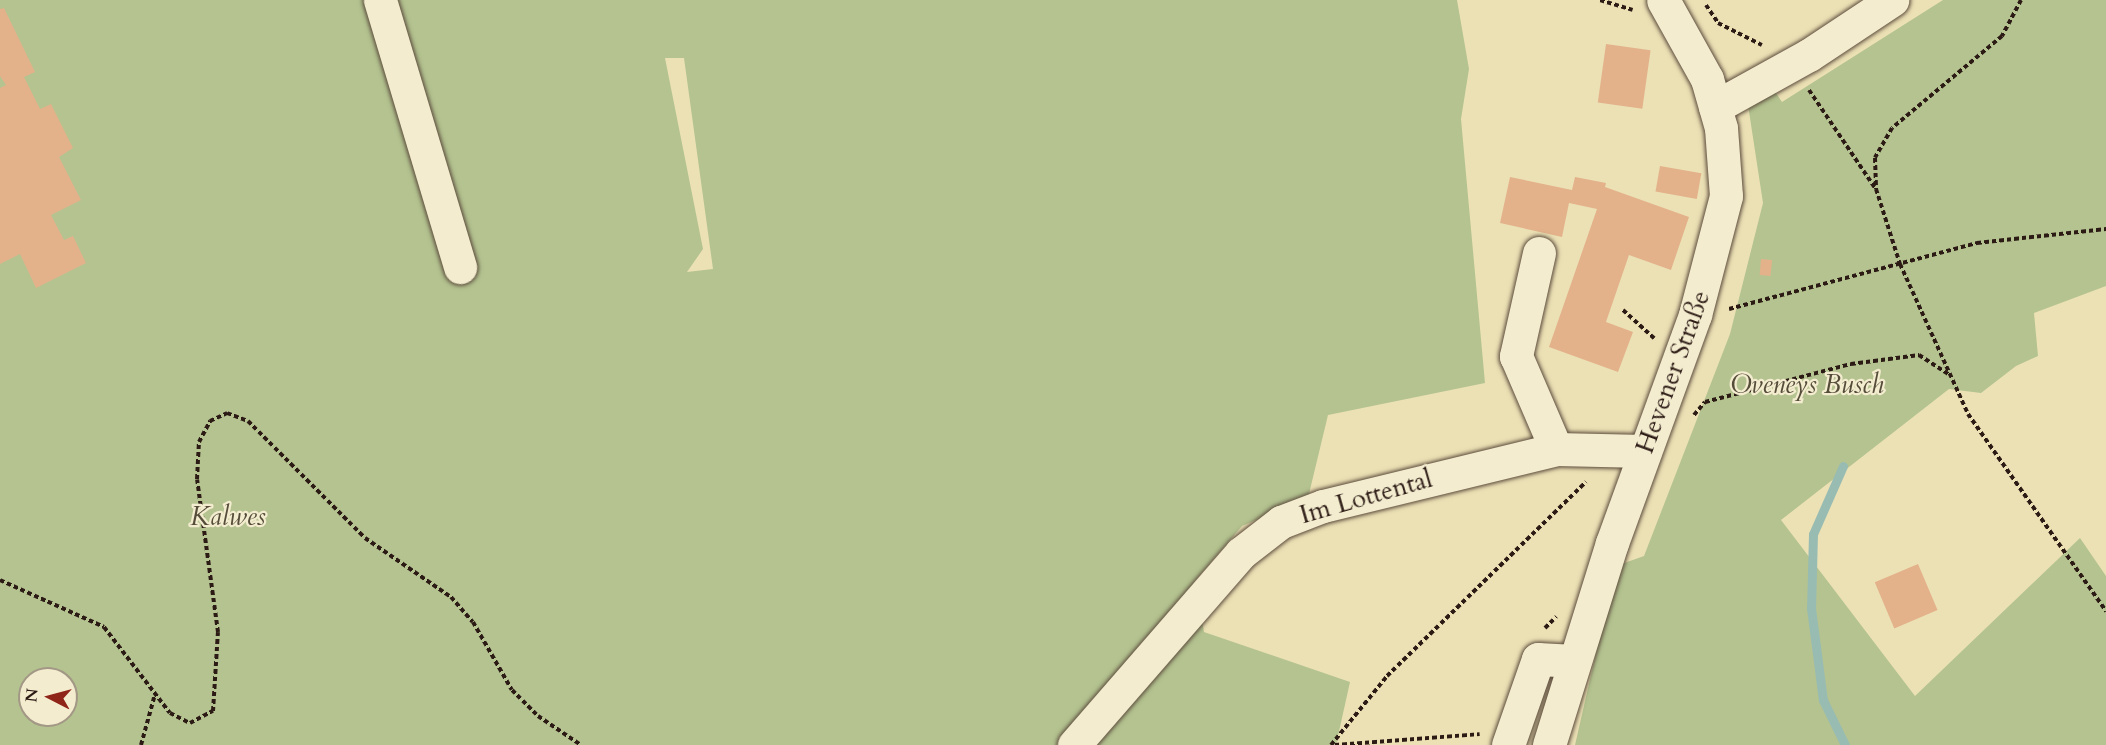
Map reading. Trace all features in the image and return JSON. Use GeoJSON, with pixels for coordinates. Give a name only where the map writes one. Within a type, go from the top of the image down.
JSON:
{"type":"FeatureCollection","features":[{"type":"Feature","properties":{"kind":"street"},"geometry":{"type":"LineString","coordinates":[[380,0],[460,267]]}},
{"type":"Feature","properties":{"kind":"street"},"geometry":{"type":"LineString","coordinates":[[1715,107],[1809,55],[1892,0]]}},
{"type":"Feature","properties":{"kind":"street","name":"Hevener Straße"},"geometry":{"type":"LineString","coordinates":[[1549,745],[1632,450],[1659,416],[1695,315],[1726,196],[1715,107],[1695,55],[1651,6]]}},
{"type":"Feature","properties":{"kind":"street"},"geometry":{"type":"LineString","coordinates":[[1539,253],[1516,356],[1556,449]]}},
{"type":"Feature","properties":{"kind":"street","name":"Im Lottental"},"geometry":{"type":"LineString","coordinates":[[1074,745],[1241,553],[1281,522],[1323,506],[1556,449],[1632,450]]}},
{"type":"Feature","properties":{"kind":"street"},"geometry":{"type":"LineString","coordinates":[[1511,732],[1538,658],[1574,661]]}},
{"type":"Feature","properties":{"kind":"path"},"geometry":{"type":"LineString","coordinates":[[1600,0],[1651,6]]}},
{"type":"Feature","properties":{"kind":"path"},"geometry":{"type":"LineString","coordinates":[[2021,0],[2002,36],[1883,139],[1875,158],[1876,189],[1900,264],[1968,414],[2106,611]]}},
{"type":"Feature","properties":{"kind":"path"},"geometry":{"type":"LineString","coordinates":[[1695,315],[1771,300],[1977,243],[2106,229]]}},
{"type":"Feature","properties":{"kind":"path"},"geometry":{"type":"LineString","coordinates":[[1659,416],[1676,420],[1723,396],[1851,364],[1919,355],[1949,374]]}},
{"type":"Feature","properties":{"kind":"path"},"geometry":{"type":"LineString","coordinates":[[0,580],[104,627],[170,713],[190,723],[213,711],[218,632],[197,479],[199,442],[210,422],[227,413],[248,421],[365,538],[451,597],[473,622],[512,690],[538,716],[582,745]]}},
{"type":"Feature","properties":{"kind":"path"},"geometry":{"type":"LineString","coordinates":[[1333,745],[1387,676],[1632,450]]}},
{"type":"Feature","properties":{"kind":"path"},"geometry":{"type":"LineString","coordinates":[[141,745],[156,694]]}},
{"type":"Feature","properties":{"kind":"path"},"geometry":{"type":"LineString","coordinates":[[1333,745],[1511,732]]}},
{"type":"Feature","properties":{"kind":"green space","name":"Kalwes"},"geometry":{"type":"Polygon","coordinates":[[[0,0],[1457,0],[1469,69],[1461,119],[1485,383],[1328,415],[1308,498],[1242,526],[1195,581],[1204,632],[1350,682],[1336,745],[0,745],[0,0]],[[665,58],[703,249],[687,272],[713,269],[684,58],[665,58]]]}},
{"type":"Feature","properties":{"kind":"green space","name":"Oveneys Busch"},"geometry":{"type":"Polygon","coordinates":[[[1943,0],[2106,0],[2106,286],[2034,313],[2038,356],[2016,366],[1981,393],[1949,389],[1781,520],[1915,696],[2080,538],[2106,576],[2106,745],[1575,745],[1616,566],[1644,556],[1730,334],[1763,203],[1748,105],[1774,90],[1782,102],[1943,0]]]}},
{"type":"Feature","properties":{"kind":"building"},"geometry":{"type":"Polygon","coordinates":[[[4,8],[35,72],[24,77],[40,109],[51,104],[73,148],[59,157],[81,200],[51,215],[64,240],[73,236],[86,263],[36,288],[20,254],[0,264],[0,88],[6,85],[0,76],[0,9],[4,8]]]}},
{"type":"Feature","properties":{"kind":"building"},"geometry":{"type":"Polygon","coordinates":[[[1606,44],[1651,50],[1642,109],[1598,102],[1606,44]]]}},
{"type":"Feature","properties":{"kind":"building"},"geometry":{"type":"Polygon","coordinates":[[[1660,166],[1701,173],[1697,199],[1655,192],[1660,166]]]}},
{"type":"Feature","properties":{"kind":"building"},"geometry":{"type":"Polygon","coordinates":[[[1510,177],[1572,190],[1575,177],[1606,183],[1605,187],[1689,217],[1671,270],[1629,255],[1606,322],[1633,332],[1618,372],[1549,347],[1597,209],[1569,203],[1562,237],[1500,223],[1510,177]]]}},
{"type":"Feature","properties":{"kind":"building"},"geometry":{"type":"Polygon","coordinates":[[[1761,259],[1772,260],[1771,276],[1760,275],[1761,259]]]}},
{"type":"Feature","properties":{"kind":"building"},"geometry":{"type":"Polygon","coordinates":[[[1918,564],[1938,610],[1894,628],[1875,582],[1918,564]]]}},
{"type":"Feature","properties":{"kind":"waterway"},"geometry":{"type":"LineString","coordinates":[[1843,466],[1813,534],[1811,608],[1823,700],[1845,745]]}}]}
